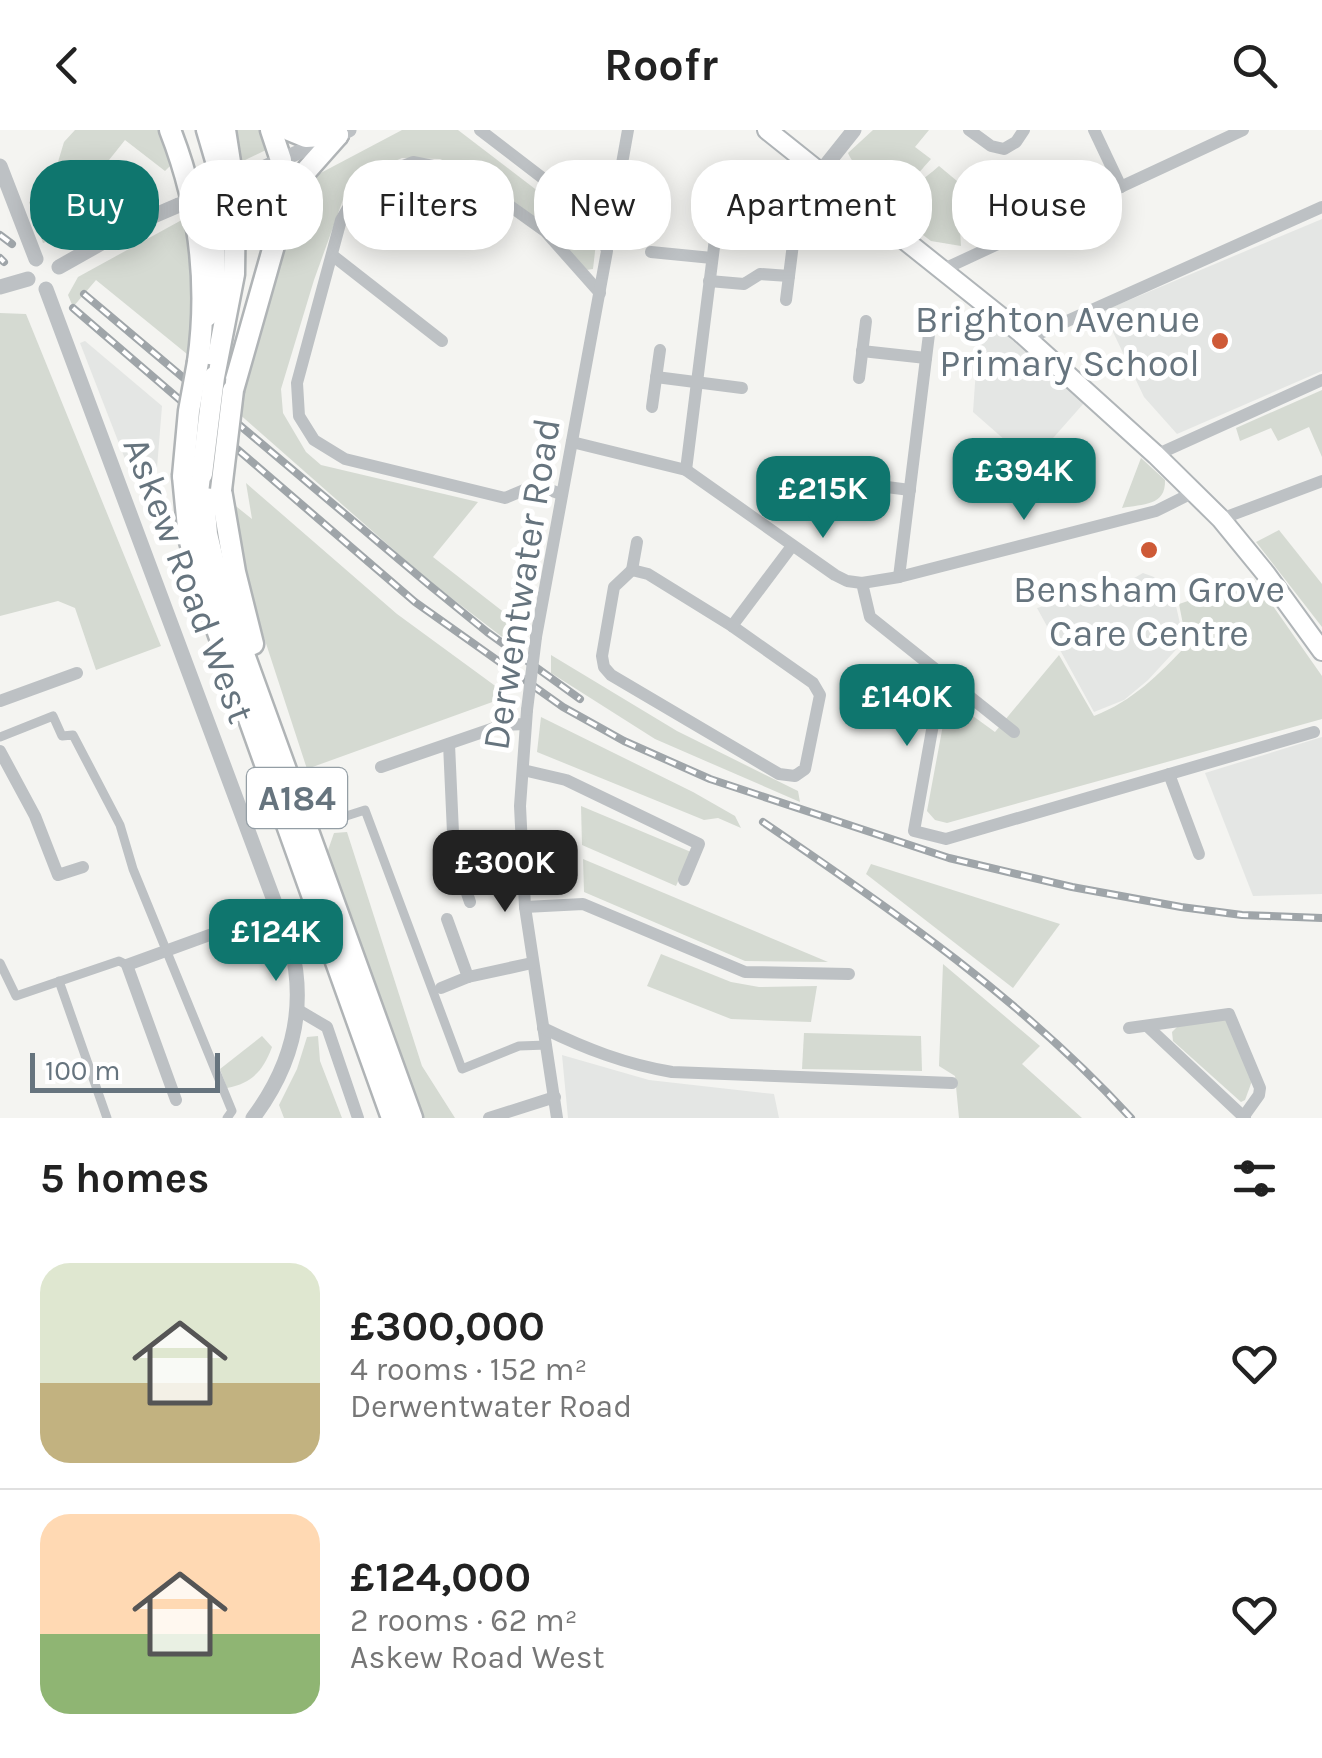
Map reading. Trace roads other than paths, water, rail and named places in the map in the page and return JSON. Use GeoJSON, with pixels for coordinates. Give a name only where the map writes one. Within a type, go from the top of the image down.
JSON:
{"type":"FeatureCollection","features":[{"type":"Feature","properties":{"kind":"main road","name":"A184"},"geometry":{"type":"LineString","coordinates":[[170,130],[182,160],[199,232],[208,356]]}},
{"type":"Feature","properties":{"kind":"main road"},"geometry":{"type":"LineString","coordinates":[[193,130],[206,170],[216,238],[208,356]]}},
{"type":"Feature","properties":{"kind":"main road"},"geometry":{"type":"LineString","coordinates":[[207,130],[227,226],[227,278],[208,356]]}},
{"type":"Feature","properties":{"kind":"main road","name":"A184"},"geometry":{"type":"LineString","coordinates":[[225,130],[235,194],[234,274],[208,356],[188,538],[205,596],[392,1118]]}},
{"type":"Feature","properties":{"kind":"main road"},"geometry":{"type":"LineString","coordinates":[[272,130],[281,160]]}},
{"type":"Feature","properties":{"kind":"main road"},"geometry":{"type":"LineString","coordinates":[[289,130],[306,137],[343,132]]}},
{"type":"Feature","properties":{"kind":"main road"},"geometry":{"type":"LineString","coordinates":[[767,130],[802,160]]}},
{"type":"Feature","properties":{"kind":"main road"},"geometry":{"type":"LineString","coordinates":[[316,160],[343,132]]}},
{"type":"Feature","properties":{"kind":"main road"},"geometry":{"type":"LineString","coordinates":[[273,250],[233,390],[221,490],[235,572],[278,748]]}},
{"type":"Feature","properties":{"kind":"main road"},"geometry":{"type":"LineString","coordinates":[[918,250],[1027,338],[1194,492],[1221,520],[1321,649]]}},
{"type":"Feature","properties":{"kind":"main road","name":"A184"},"geometry":{"type":"LineString","coordinates":[[192,475],[220,588],[412,1118]]}},
{"type":"Feature","properties":{"kind":"street"},"geometry":{"type":"LineString","coordinates":[[480,130],[534,171]]}},
{"type":"Feature","properties":{"kind":"street"},"geometry":{"type":"LineString","coordinates":[[623,160],[628,130]]}},
{"type":"Feature","properties":{"kind":"street"},"geometry":{"type":"LineString","coordinates":[[830,160],[854,130]]}},
{"type":"Feature","properties":{"kind":"street"},"geometry":{"type":"LineString","coordinates":[[968,130],[1004,150],[1024,130]]}},
{"type":"Feature","properties":{"kind":"street"},"geometry":{"type":"LineString","coordinates":[[1094,130],[1108,160]]}},
{"type":"Feature","properties":{"kind":"street"},"geometry":{"type":"LineString","coordinates":[[1204,130],[1210,145]]}},
{"type":"Feature","properties":{"kind":"street"},"geometry":{"type":"LineString","coordinates":[[1122,186],[1243,130]]}},
{"type":"Feature","properties":{"kind":"street"},"geometry":{"type":"LineString","coordinates":[[281,160],[343,132]]}},
{"type":"Feature","properties":{"kind":"street"},"geometry":{"type":"LineString","coordinates":[[561,494],[536,485],[505,498],[344,460],[314,440],[299,416],[297,383],[340,220],[357,193],[375,177],[413,162],[472,179],[545,231],[600,293]]}},
{"type":"Feature","properties":{"kind":"street"},"geometry":{"type":"LineString","coordinates":[[0,166],[36,259]]}},
{"type":"Feature","properties":{"kind":"street"},"geometry":{"type":"LineString","coordinates":[[59,267],[137,223],[179,205]]}},
{"type":"Feature","properties":{"kind":"street"},"geometry":{"type":"LineString","coordinates":[[1027,338],[1322,207]]}},
{"type":"Feature","properties":{"kind":"street","name":"Derwentwater Road"},"geometry":{"type":"LineString","coordinates":[[558,1118],[525,907],[522,770],[536,638],[607,250]]}},
{"type":"Feature","properties":{"kind":"street"},"geometry":{"type":"LineString","coordinates":[[686,470],[713,250]]}},
{"type":"Feature","properties":{"kind":"street"},"geometry":{"type":"LineString","coordinates":[[786,300],[792,250]]}},
{"type":"Feature","properties":{"kind":"street"},"geometry":{"type":"LineString","coordinates":[[944,270],[986,250]]}},
{"type":"Feature","properties":{"kind":"street"},"geometry":{"type":"LineString","coordinates":[[651,252],[712,258]]}},
{"type":"Feature","properties":{"kind":"street"},"geometry":{"type":"LineString","coordinates":[[332,255],[442,340]]}},
{"type":"Feature","properties":{"kind":"street"},"geometry":{"type":"LineString","coordinates":[[48,257],[59,267],[57,283],[46,290],[34,287],[28,279],[28,269],[36,259],[48,257]]}},
{"type":"Feature","properties":{"kind":"street"},"geometry":{"type":"LineString","coordinates":[[709,281],[744,284],[760,274],[789,276]]}},
{"type":"Feature","properties":{"kind":"street"},"geometry":{"type":"LineString","coordinates":[[0,287],[28,279]]}},
{"type":"Feature","properties":{"kind":"street","name":"Askew Road West"},"geometry":{"type":"LineString","coordinates":[[46,290],[298,972],[298,1010],[290,1052],[260,1115]]}},
{"type":"Feature","properties":{"kind":"street"},"geometry":{"type":"LineString","coordinates":[[899,578],[931,318]]}},
{"type":"Feature","properties":{"kind":"street"},"geometry":{"type":"LineString","coordinates":[[859,378],[866,321]]}},
{"type":"Feature","properties":{"kind":"street"},"geometry":{"type":"LineString","coordinates":[[652,407],[660,350]]}},
{"type":"Feature","properties":{"kind":"street"},"geometry":{"type":"LineString","coordinates":[[862,351],[926,358]]}},
{"type":"Feature","properties":{"kind":"street"},"geometry":{"type":"LineString","coordinates":[[656,377],[742,388]]}},
{"type":"Feature","properties":{"kind":"street"},"geometry":{"type":"LineString","coordinates":[[1156,455],[1322,380]]}},
{"type":"Feature","properties":{"kind":"street"},"geometry":{"type":"LineString","coordinates":[[572,442],[686,470],[792,546],[848,582],[862,584],[899,578],[1156,511],[1194,492]]}},
{"type":"Feature","properties":{"kind":"street"},"geometry":{"type":"LineString","coordinates":[[845,507],[851,462]]}},
{"type":"Feature","properties":{"kind":"street"},"geometry":{"type":"LineString","coordinates":[[848,482],[910,490]]}},
{"type":"Feature","properties":{"kind":"street"},"geometry":{"type":"LineString","coordinates":[[1221,520],[1322,482]]}},
{"type":"Feature","properties":{"kind":"street"},"geometry":{"type":"LineString","coordinates":[[632,570],[648,574],[732,626],[814,684],[820,695],[805,768],[795,776],[779,774],[604,668],[602,656],[614,588],[632,570],[637,542]]}},
{"type":"Feature","properties":{"kind":"street"},"geometry":{"type":"LineString","coordinates":[[732,626],[792,546]]}},
{"type":"Feature","properties":{"kind":"street"},"geometry":{"type":"LineString","coordinates":[[862,584],[870,616],[1014,732]]}},
{"type":"Feature","properties":{"kind":"street"},"geometry":{"type":"LineString","coordinates":[[0,701],[77,674]]}},
{"type":"Feature","properties":{"kind":"street"},"geometry":{"type":"LineString","coordinates":[[942,674],[914,831],[946,839],[1314,732]]}},
{"type":"Feature","properties":{"kind":"street"},"geometry":{"type":"LineString","coordinates":[[0,738],[53,716],[62,736],[72,735],[120,825],[133,869],[232,1111],[227,1118]]}},
{"type":"Feature","properties":{"kind":"street"},"geometry":{"type":"LineString","coordinates":[[381,767],[526,717]]}},
{"type":"Feature","properties":{"kind":"street"},"geometry":{"type":"LineString","coordinates":[[449,744],[454,856],[470,902]]}},
{"type":"Feature","properties":{"kind":"street"},"geometry":{"type":"LineString","coordinates":[[0,751],[36,816],[58,876],[83,867]]}},
{"type":"Feature","properties":{"kind":"street"},"geometry":{"type":"LineString","coordinates":[[522,770],[566,780],[699,844],[684,880]]}},
{"type":"Feature","properties":{"kind":"street"},"geometry":{"type":"LineString","coordinates":[[1169,774],[1199,854]]}},
{"type":"Feature","properties":{"kind":"street"},"geometry":{"type":"LineString","coordinates":[[340,818],[366,810],[462,1070],[519,1046],[546,1045]]}},
{"type":"Feature","properties":{"kind":"street"},"geometry":{"type":"LineString","coordinates":[[525,907],[583,904],[744,972],[848,974]]}},
{"type":"Feature","properties":{"kind":"street"},"geometry":{"type":"LineString","coordinates":[[127,965],[278,910]]}},
{"type":"Feature","properties":{"kind":"street"},"geometry":{"type":"LineString","coordinates":[[447,919],[468,977]]}},
{"type":"Feature","properties":{"kind":"street"},"geometry":{"type":"LineString","coordinates":[[0,998],[119,961],[127,965],[176,1100]]}},
{"type":"Feature","properties":{"kind":"street"},"geometry":{"type":"LineString","coordinates":[[0,963],[16,996]]}},
{"type":"Feature","properties":{"kind":"street"},"geometry":{"type":"LineString","coordinates":[[442,988],[468,977],[532,963]]}},
{"type":"Feature","properties":{"kind":"street"},"geometry":{"type":"LineString","coordinates":[[59,981],[106,1118]]}},
{"type":"Feature","properties":{"kind":"street"},"geometry":{"type":"LineString","coordinates":[[298,1010],[328,1028],[358,1118]]}},
{"type":"Feature","properties":{"kind":"street"},"geometry":{"type":"LineString","coordinates":[[1129,1028],[1229,1014],[1260,1088],[1245,1117],[1148,1026]]}},
{"type":"Feature","properties":{"kind":"street"},"geometry":{"type":"LineString","coordinates":[[544,1028],[588,1050],[635,1066],[672,1072],[952,1083]]}},
{"type":"Feature","properties":{"kind":"street"},"geometry":{"type":"LineString","coordinates":[[489,1118],[556,1097]]}},
{"type":"Feature","properties":{"kind":"railway"},"geometry":{"type":"LineString","coordinates":[[0,235],[12,244]]}},
{"type":"Feature","properties":{"kind":"railway"},"geometry":{"type":"LineString","coordinates":[[0,258],[4,262]]}},
{"type":"Feature","properties":{"kind":"railway"},"geometry":{"type":"LineString","coordinates":[[84,294],[428,584],[580,699]]}},
{"type":"Feature","properties":{"kind":"railway"},"geometry":{"type":"LineString","coordinates":[[73,308],[415,602],[563,707],[624,741],[710,779],[949,858],[1181,907],[1242,915],[1322,918]]}},
{"type":"Feature","properties":{"kind":"railway"},"geometry":{"type":"LineString","coordinates":[[763,822],[956,959],[1047,1035],[1131,1118]]}},
{"type":"Feature","properties":{"kind":"place","name":"Brighton Avenue Primary School"},"geometry":{"type":"Point","coordinates":[1220,341]}},
{"type":"Feature","properties":{"kind":"place","name":"Bensham Grove Care Centre"},"geometry":{"type":"Point","coordinates":[1149,550]}}]}
